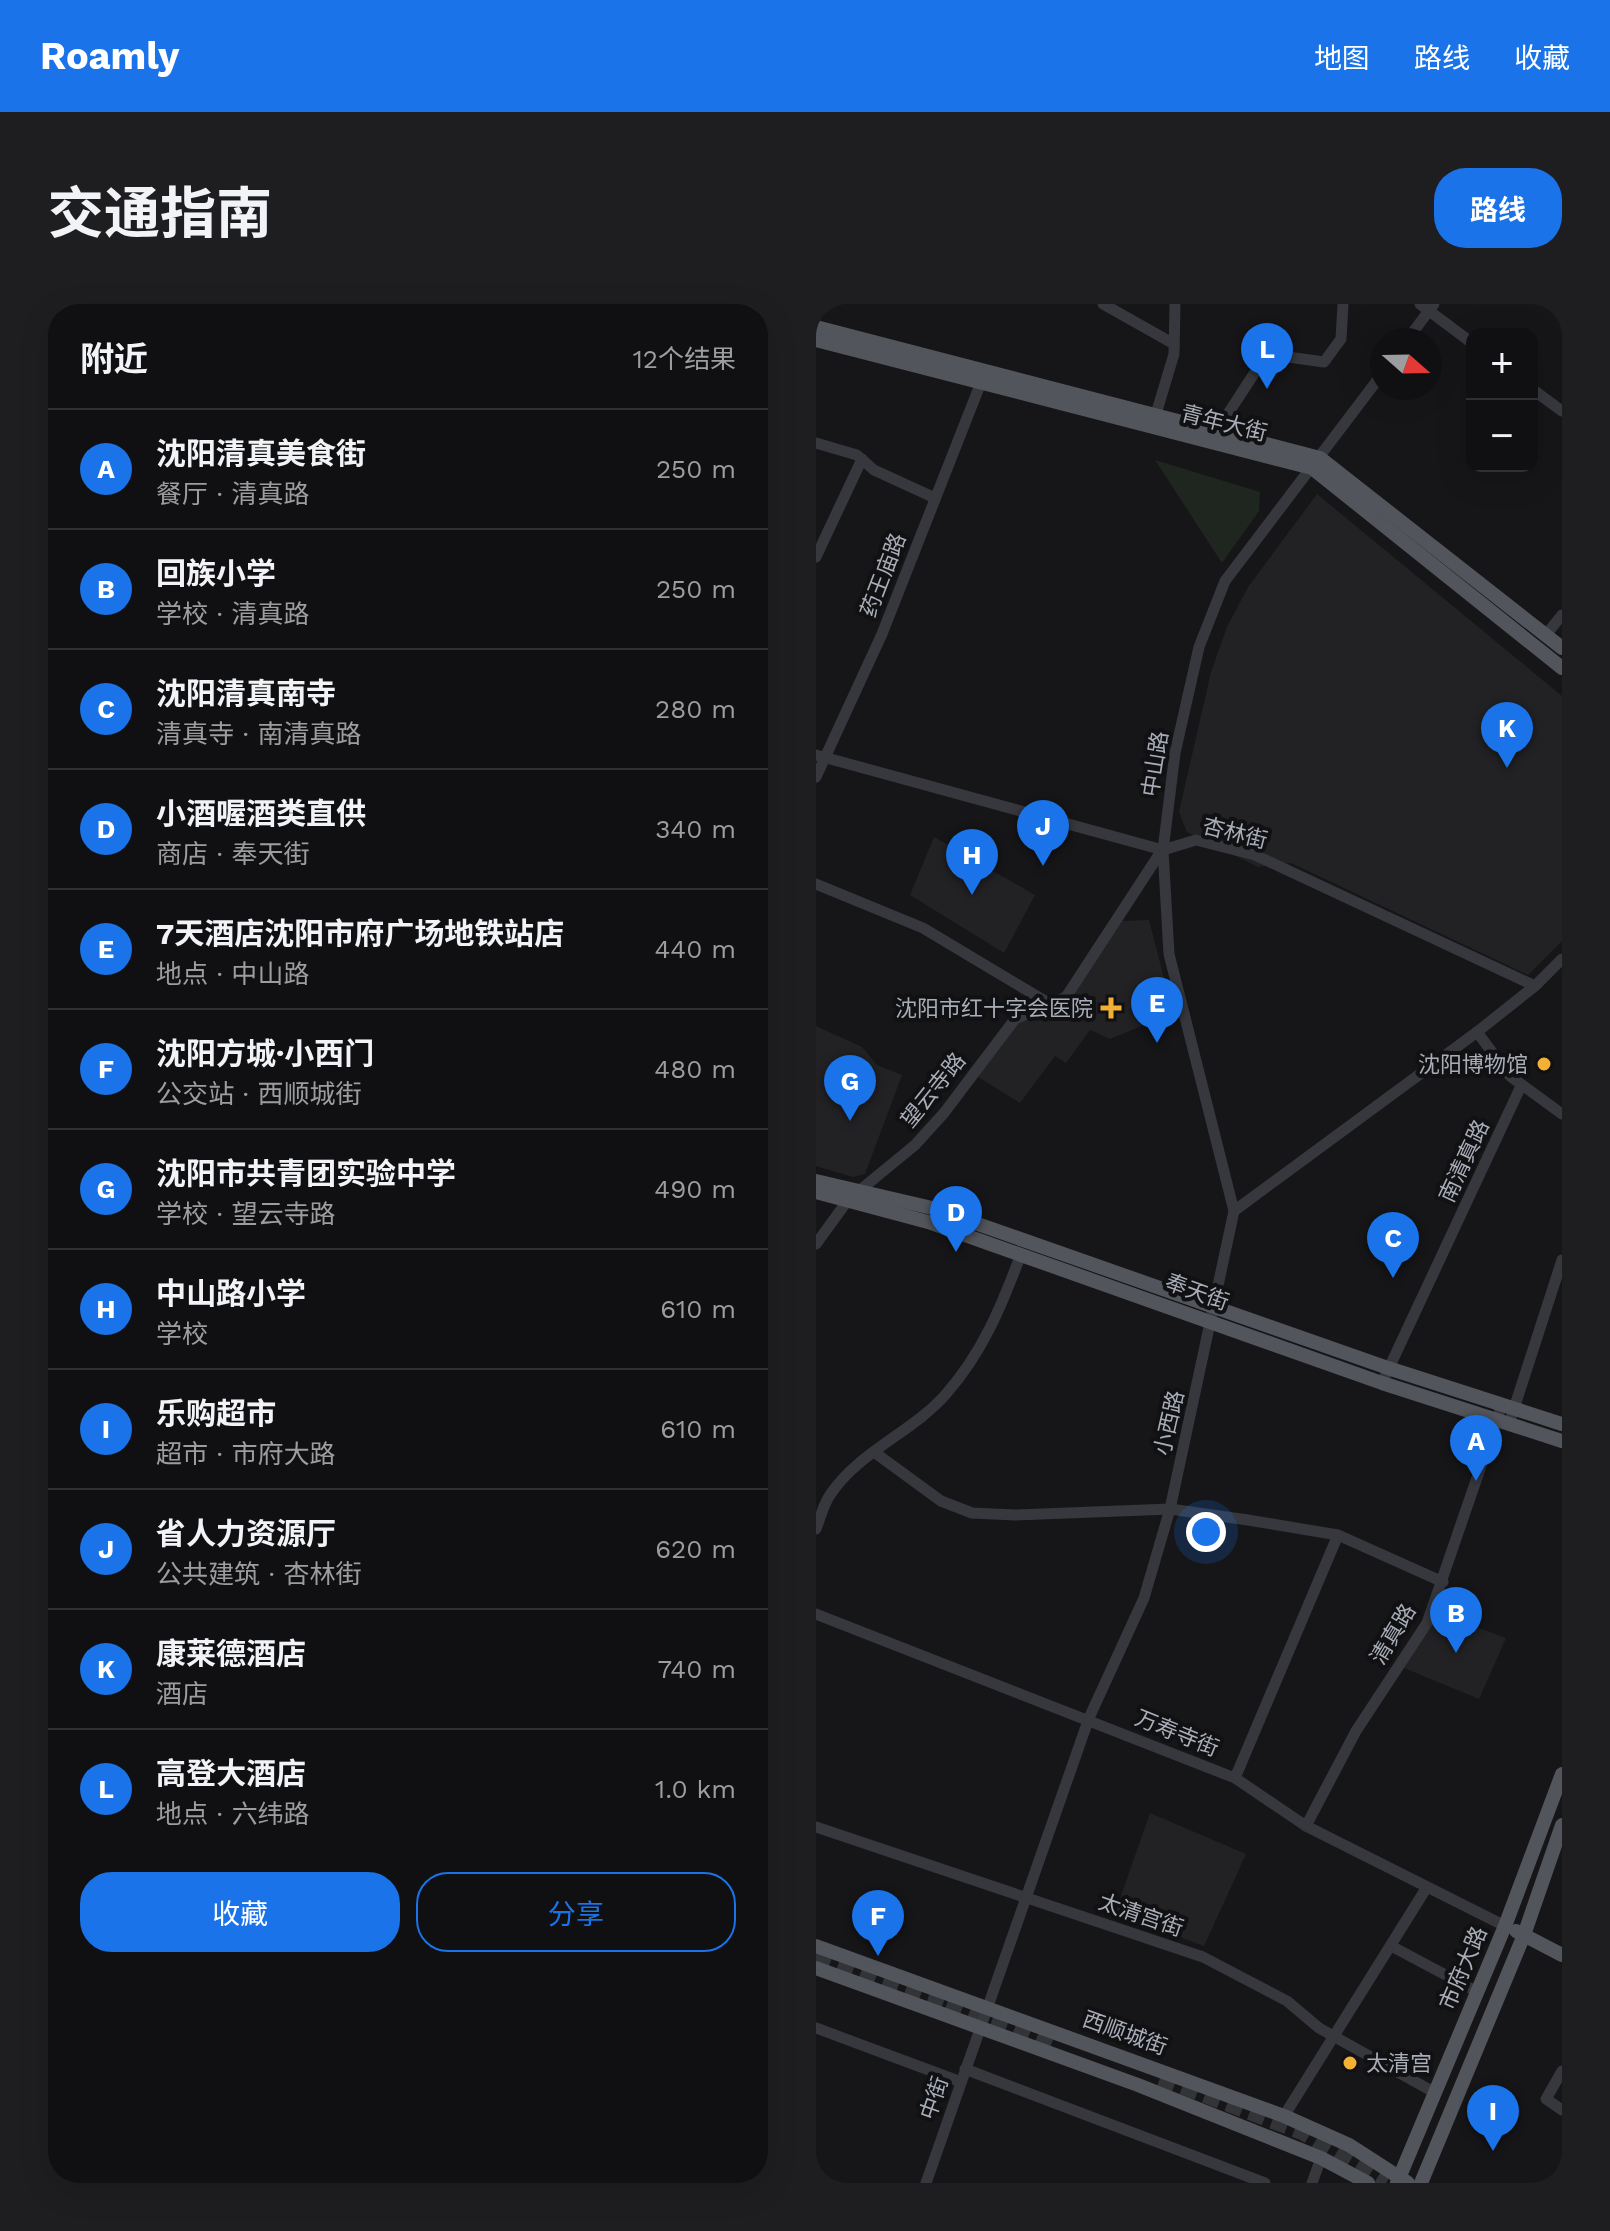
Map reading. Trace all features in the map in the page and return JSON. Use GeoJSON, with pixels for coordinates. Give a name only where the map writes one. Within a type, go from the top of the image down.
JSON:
{"type":"FeatureCollection","features":[{"type":"Feature","properties":{"kind":"main road","name":"青年大街"},"geometry":{"type":"LineString","coordinates":[[816,327],[1218,429],[1316,463],[1562,648]]}},
{"type":"Feature","properties":{"kind":"main road","name":"青年大街"},"geometry":{"type":"LineString","coordinates":[[816,340],[980,385],[1316,463],[1562,668]]}},
{"type":"Feature","properties":{"kind":"main road","name":"奉天街"},"geometry":{"type":"LineString","coordinates":[[816,1181],[932,1208],[1214,1314],[1382,1383],[1562,1441]]}},
{"type":"Feature","properties":{"kind":"main road","name":"奉天街"},"geometry":{"type":"LineString","coordinates":[[816,1192],[896,1211],[1021,1254],[1562,1424]]}},
{"type":"Feature","properties":{"kind":"main road","name":"市府大路"},"geometry":{"type":"LineString","coordinates":[[1402,2181],[1505,1926],[1562,1774]]}},
{"type":"Feature","properties":{"kind":"main road","name":"市府大路"},"geometry":{"type":"LineString","coordinates":[[1421,2183],[1524,1935],[1562,1825]]}},
{"type":"Feature","properties":{"kind":"main road"},"geometry":{"type":"LineString","coordinates":[[1505,1926],[1562,1955]]}},
{"type":"Feature","properties":{"kind":"main road","name":"西顺城街"},"geometry":{"type":"LineString","coordinates":[[816,1946],[1284,2116],[1349,2145],[1402,2181]]}},
{"type":"Feature","properties":{"kind":"main road","name":"西顺城街"},"geometry":{"type":"LineString","coordinates":[[816,1968],[980,2026],[1321,2158],[1368,2183]]}},
{"type":"Feature","properties":{"kind":"street"},"geometry":{"type":"LineString","coordinates":[[1103,304],[1174,344]]}},
{"type":"Feature","properties":{"kind":"street"},"geometry":{"type":"LineString","coordinates":[[1156,414],[1174,344],[1175,304]]}},
{"type":"Feature","properties":{"kind":"street"},"geometry":{"type":"LineString","coordinates":[[1218,429],[1261,363],[1274,355],[1324,362],[1341,339],[1343,304]]}},
{"type":"Feature","properties":{"kind":"street"},"geometry":{"type":"LineString","coordinates":[[1414,328],[1427,306],[1466,338]]}},
{"type":"Feature","properties":{"kind":"street","name":"药王庙路"},"geometry":{"type":"LineString","coordinates":[[816,777],[820,756],[882,634],[980,385]]}},
{"type":"Feature","properties":{"kind":"street","name":"中山路"},"geometry":{"type":"LineString","coordinates":[[1234,1211],[1169,954],[1163,850],[1175,753],[1199,647],[1225,581],[1370,390]]}},
{"type":"Feature","properties":{"kind":"street"},"geometry":{"type":"LineString","coordinates":[[1538,393],[1562,411]]}},
{"type":"Feature","properties":{"kind":"street"},"geometry":{"type":"LineString","coordinates":[[816,443],[862,459],[874,470],[935,498]]}},
{"type":"Feature","properties":{"kind":"street"},"geometry":{"type":"LineString","coordinates":[[816,557],[862,459]]}},
{"type":"Feature","properties":{"kind":"street"},"geometry":{"type":"LineString","coordinates":[[1545,636],[1562,615]]}},
{"type":"Feature","properties":{"kind":"street","name":"杏林街"},"geometry":{"type":"LineString","coordinates":[[820,756],[1163,850],[1196,840],[1255,855],[1535,986]]}},
{"type":"Feature","properties":{"kind":"street","name":"望云寺路"},"geometry":{"type":"LineString","coordinates":[[816,1244],[848,1200],[915,1145],[944,1113],[1015,1019],[1066,997],[1163,850]]}},
{"type":"Feature","properties":{"kind":"street"},"geometry":{"type":"LineString","coordinates":[[816,884],[923,928],[1050,1004]]}},
{"type":"Feature","properties":{"kind":"street"},"geometry":{"type":"LineString","coordinates":[[1234,1211],[1477,1032],[1561,961]]}},
{"type":"Feature","properties":{"kind":"street"},"geometry":{"type":"LineString","coordinates":[[1477,1032],[1521,1086],[1562,1114]]}},
{"type":"Feature","properties":{"kind":"street","name":"南清真路"},"geometry":{"type":"LineString","coordinates":[[1382,1383],[1521,1086]]}},
{"type":"Feature","properties":{"kind":"street","name":"小西路"},"geometry":{"type":"LineString","coordinates":[[980,2026],[1089,1718],[1144,1598],[1170,1509],[1234,1211]]}},
{"type":"Feature","properties":{"kind":"street"},"geometry":{"type":"LineString","coordinates":[[816,1529],[830,1495],[874,1452],[944,1397],[971,1362],[994,1326],[1021,1254]]}},
{"type":"Feature","properties":{"kind":"street","name":"清真路"},"geometry":{"type":"LineString","coordinates":[[1306,1826],[1356,1731],[1427,1623],[1562,1260]]}},
{"type":"Feature","properties":{"kind":"street"},"geometry":{"type":"LineString","coordinates":[[874,1452],[931,1495],[972,1513],[1015,1515],[1170,1509],[1338,1535],[1443,1582]]}},
{"type":"Feature","properties":{"kind":"street"},"geometry":{"type":"LineString","coordinates":[[1235,1778],[1338,1535]]}},
{"type":"Feature","properties":{"kind":"street","name":"万寿寺街"},"geometry":{"type":"LineString","coordinates":[[816,1614],[1089,1718],[1235,1778],[1306,1826],[1505,1926]]}},
{"type":"Feature","properties":{"kind":"street","name":"太清宫街"},"geometry":{"type":"LineString","coordinates":[[816,1827],[1203,1957],[1287,2001],[1319,2028],[1430,2090]]}},
{"type":"Feature","properties":{"kind":"street"},"geometry":{"type":"LineString","coordinates":[[1284,2116],[1393,1947],[1427,1887]]}},
{"type":"Feature","properties":{"kind":"street"},"geometry":{"type":"LineString","coordinates":[[1393,1947],[1472,1989]]}},
{"type":"Feature","properties":{"kind":"street","name":"中街"},"geometry":{"type":"LineString","coordinates":[[926,2183],[980,2026]]}},
{"type":"Feature","properties":{"kind":"street"},"geometry":{"type":"LineString","coordinates":[[816,2028],[961,2082]]}},
{"type":"Feature","properties":{"kind":"street"},"geometry":{"type":"LineString","coordinates":[[965,2069],[1265,2183]]}},
{"type":"Feature","properties":{"kind":"street"},"geometry":{"type":"LineString","coordinates":[[1562,2071],[1546,2099],[1562,2110]]}},
{"type":"Feature","properties":{"kind":"street"},"geometry":{"type":"LineString","coordinates":[[1312,2183],[1321,2158]]}},
{"type":"Feature","properties":{"kind":"shaded area"},"geometry":{"type":"Polygon","coordinates":[[[1155,460],[1260,492],[1259,511],[1222,563],[1155,460]]]}},
{"type":"Feature","properties":{"kind":"shaded area"},"geometry":{"type":"Polygon","coordinates":[[[1317,494],[1562,696],[1562,941],[1528,975],[1291,863],[1258,867],[1187,832],[1179,812],[1211,672],[1227,627],[1248,587],[1317,494]]]}},
{"type":"Feature","properties":{"kind":"shaded area"},"geometry":{"type":"Polygon","coordinates":[[[934,837],[1035,895],[1004,953],[910,895],[934,837]]]}},
{"type":"Feature","properties":{"kind":"shaded area","name":"沈阳市红十字会医院"},"geometry":{"type":"Polygon","coordinates":[[[1149,920],[1173,1013],[1110,1039],[1090,1030],[1066,1063],[1055,1056],[1020,1103],[978,1077],[1018,1021],[1063,1003],[1122,921],[1149,920]]]}},
{"type":"Feature","properties":{"kind":"shaded area"},"geometry":{"type":"Polygon","coordinates":[[[816,1026],[862,1047],[877,1065],[902,1075],[865,1174],[853,1177],[816,1166],[816,1026]]]}},
{"type":"Feature","properties":{"kind":"shaded area"},"geometry":{"type":"Polygon","coordinates":[[[1437,1613],[1506,1638],[1479,1699],[1404,1668],[1437,1613]]]}},
{"type":"Feature","properties":{"kind":"shaded area"},"geometry":{"type":"Polygon","coordinates":[[[1150,1813],[1246,1854],[1204,1946],[1115,1913],[1150,1813]]]}},
{"type":"Feature","properties":{"kind":"tunnel"},"geometry":{"type":"LineString","coordinates":[[816,1955],[958,2005]]}},
{"type":"Feature","properties":{"kind":"tunnel"},"geometry":{"type":"LineString","coordinates":[[946,2006],[1051,2047]]}},
{"type":"Feature","properties":{"kind":"tunnel"},"geometry":{"type":"LineString","coordinates":[[1160,2078],[1302,2132],[1386,2183]]}},
{"type":"Feature","properties":{"kind":"place","name":"高登大酒店"},"geometry":{"type":"Point","coordinates":[1267,389]}},
{"type":"Feature","properties":{"kind":"place","name":"康莱德酒店"},"geometry":{"type":"Point","coordinates":[1507,768]}},
{"type":"Feature","properties":{"kind":"place","name":"省人力资源厅"},"geometry":{"type":"Point","coordinates":[1043,866]}},
{"type":"Feature","properties":{"kind":"place","name":"中山路小学"},"geometry":{"type":"Point","coordinates":[972,895]}},
{"type":"Feature","properties":{"kind":"place","name":"沈阳市红十字会医院"},"geometry":{"type":"Point","coordinates":[1111,1008]}},
{"type":"Feature","properties":{"kind":"place","name":"7天酒店沈阳市府广场地铁站店"},"geometry":{"type":"Point","coordinates":[1157,1043]}},
{"type":"Feature","properties":{"kind":"place","name":"沈阳博物馆"},"geometry":{"type":"Point","coordinates":[1544,1064]}},
{"type":"Feature","properties":{"kind":"place","name":"沈阳市共青团实验中学"},"geometry":{"type":"Point","coordinates":[850,1121]}},
{"type":"Feature","properties":{"kind":"place","name":"小酒喔酒类直供"},"geometry":{"type":"Point","coordinates":[956,1252]}},
{"type":"Feature","properties":{"kind":"place","name":"沈阳清真南寺"},"geometry":{"type":"Point","coordinates":[1393,1278]}},
{"type":"Feature","properties":{"kind":"place","name":"沈阳清真美食街"},"geometry":{"type":"Point","coordinates":[1476,1481]}},
{"type":"Feature","properties":{"kind":"place","name":"回族小学"},"geometry":{"type":"Point","coordinates":[1456,1653]}},
{"type":"Feature","properties":{"kind":"place","name":"沈阳方城·小西门"},"geometry":{"type":"Point","coordinates":[878,1956]}},
{"type":"Feature","properties":{"kind":"place","name":"太清宫"},"geometry":{"type":"Point","coordinates":[1350,2063]}},
{"type":"Feature","properties":{"kind":"place","name":"乐购超市"},"geometry":{"type":"Point","coordinates":[1493,2151]}}]}
